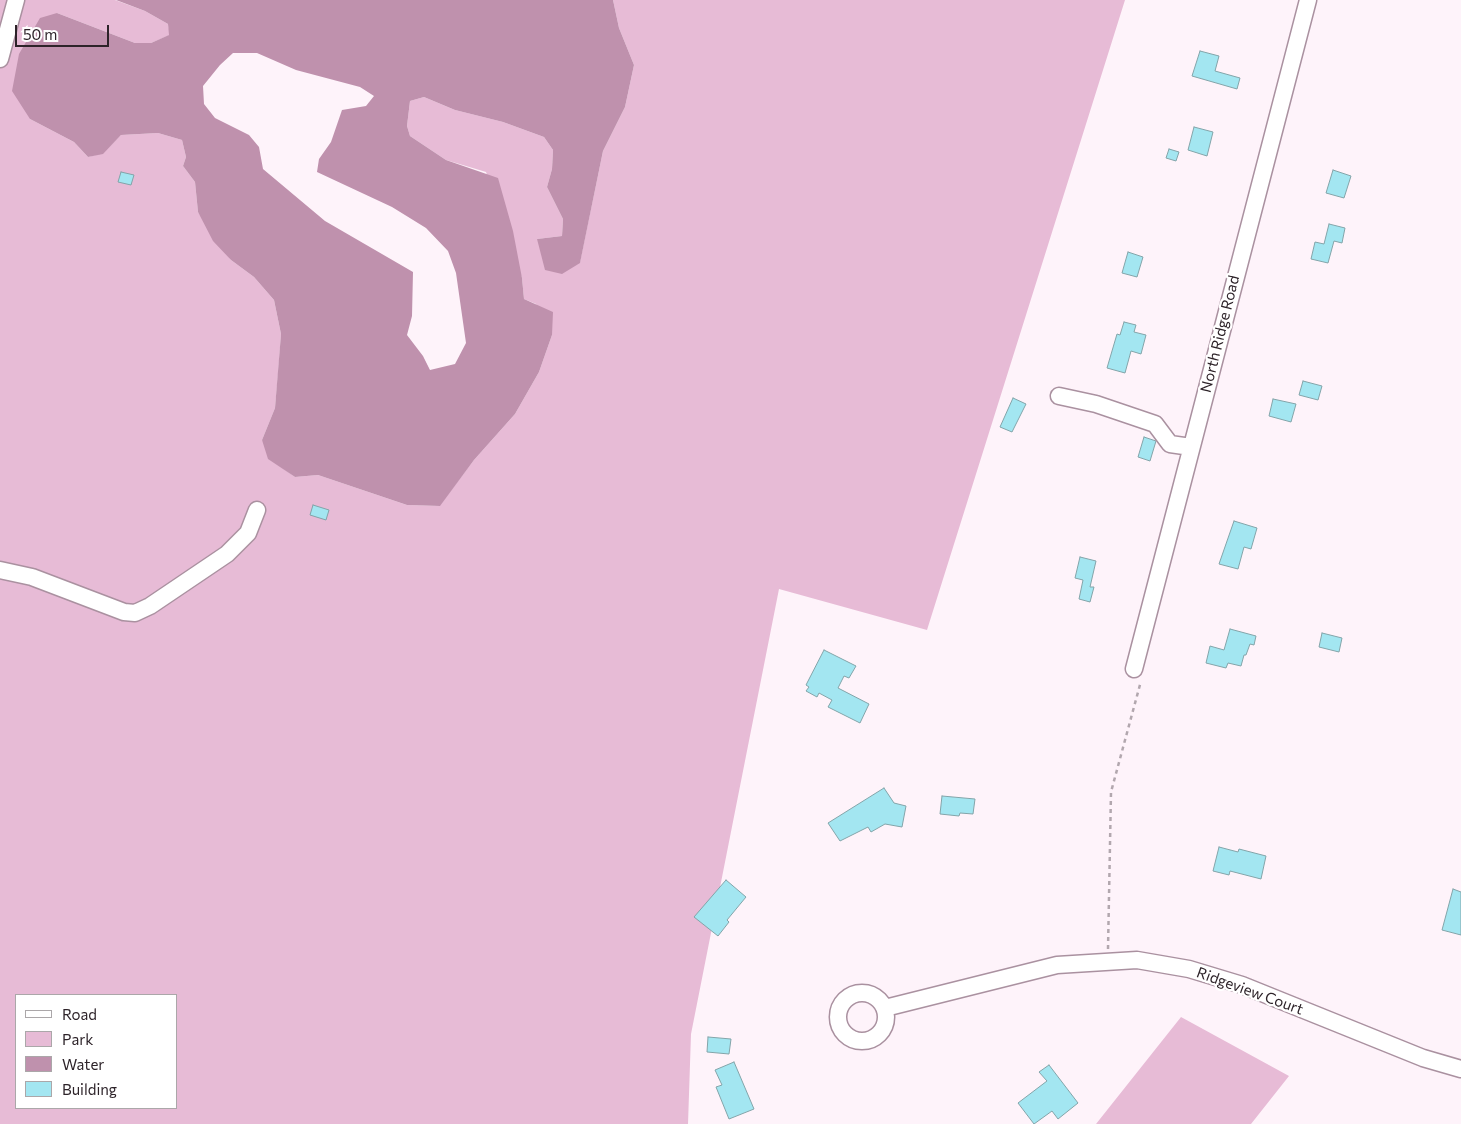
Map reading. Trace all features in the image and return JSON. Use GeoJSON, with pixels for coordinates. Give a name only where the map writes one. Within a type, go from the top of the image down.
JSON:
{"type":"FeatureCollection","features":[{"type":"Feature","properties":{"kind":"street"},"geometry":{"type":"LineString","coordinates":[[0,59],[16,0]]}},
{"type":"Feature","properties":{"kind":"street","name":"North Ridge Road"},"geometry":{"type":"LineString","coordinates":[[1134,668],[1308,0]]}},
{"type":"Feature","properties":{"kind":"street"},"geometry":{"type":"LineString","coordinates":[[1059,396],[1096,404],[1156,424],[1170,444],[1191,447]]}},
{"type":"Feature","properties":{"kind":"street"},"geometry":{"type":"LineString","coordinates":[[0,570],[32,577],[124,612],[135,613],[150,606],[227,554],[248,533],[257,510]]}},
{"type":"Feature","properties":{"kind":"street","name":"Ridgeview Court"},"geometry":{"type":"LineString","coordinates":[[885,1008],[1057,965],[1108,960],[1137,960],[1180,968],[1242,985],[1423,1058],[1461,1069]]}},
{"type":"Feature","properties":{"kind":"path"},"geometry":{"type":"LineString","coordinates":[[1108,960],[1111,792],[1141,681],[1134,668]]}},
{"type":"Feature","properties":{"kind":"green space"},"geometry":{"type":"Polygon","coordinates":[[[0,0],[115,0],[145,11],[168,24],[170,35],[151,43],[135,43],[57,13],[30,119],[74,142],[88,157],[103,153],[121,135],[158,133],[182,140],[186,157],[183,166],[195,182],[198,212],[231,260],[254,277],[274,300],[281,334],[278,374],[275,408],[262,440],[284,469],[295,477],[318,475],[407,505],[439,506],[474,460],[515,414],[539,372],[552,335],[536,304],[524,299],[522,278],[486,172],[446,160],[410,136],[407,126],[410,101],[424,97],[455,110],[503,122],[544,137],[553,150],[552,169],[547,187],[563,219],[562,236],[537,239],[580,262],[603,151],[625,107],[634,65],[619,28],[613,0],[1125,0],[927,630],[779,589],[691,1034],[688,1124],[0,1124],[0,0]]]}},
{"type":"Feature","properties":{"kind":"green space"},"geometry":{"type":"Polygon","coordinates":[[[1181,1017],[1289,1076],[1251,1124],[1096,1124],[1181,1017]]]}},
{"type":"Feature","properties":{"kind":"water"},"geometry":{"type":"Polygon","coordinates":[[[116,0],[613,0],[619,28],[634,65],[625,107],[603,151],[580,263],[562,274],[545,270],[537,239],[562,236],[563,219],[547,187],[552,169],[553,150],[544,137],[503,122],[455,110],[424,97],[410,101],[407,126],[410,136],[446,160],[498,178],[513,231],[524,299],[553,312],[552,335],[539,372],[515,414],[474,460],[440,506],[407,505],[318,475],[295,477],[268,459],[262,440],[275,408],[281,334],[274,300],[254,277],[231,260],[213,241],[198,212],[195,182],[183,166],[186,157],[182,140],[158,133],[121,135],[103,154],[88,157],[74,142],[30,119],[12,91],[19,54],[40,18],[57,13],[135,43],[151,43],[169,35],[168,24],[145,11],[116,0]],[[233,53],[220,65],[203,86],[204,104],[215,118],[249,135],[259,147],[263,169],[325,221],[413,272],[412,316],[407,335],[423,356],[430,370],[455,364],[466,343],[456,273],[448,251],[426,228],[392,207],[317,172],[319,159],[331,142],[342,110],[366,106],[374,96],[360,87],[296,70],[257,53],[233,53]]]}},
{"type":"Feature","properties":{"kind":"building"},"geometry":{"type":"Polygon","coordinates":[[[1200,51],[1219,56],[1215,71],[1240,78],[1237,89],[1192,76],[1200,51]]]}},
{"type":"Feature","properties":{"kind":"building"},"geometry":{"type":"Polygon","coordinates":[[[1194,127],[1213,132],[1207,156],[1188,150],[1194,127]]]}},
{"type":"Feature","properties":{"kind":"building"},"geometry":{"type":"Polygon","coordinates":[[[1169,149],[1179,152],[1176,161],[1166,158],[1169,149]]]}},
{"type":"Feature","properties":{"kind":"building"},"geometry":{"type":"Polygon","coordinates":[[[1333,170],[1351,176],[1344,198],[1326,193],[1333,170]]]}},
{"type":"Feature","properties":{"kind":"building"},"geometry":{"type":"Polygon","coordinates":[[[121,172],[134,175],[131,185],[118,182],[121,172]]]}},
{"type":"Feature","properties":{"kind":"building"},"geometry":{"type":"Polygon","coordinates":[[[1329,224],[1345,228],[1342,243],[1334,241],[1328,263],[1311,259],[1315,242],[1324,244],[1329,224]]]}},
{"type":"Feature","properties":{"kind":"building"},"geometry":{"type":"Polygon","coordinates":[[[1128,252],[1143,257],[1137,277],[1122,273],[1128,252]]]}},
{"type":"Feature","properties":{"kind":"building"},"geometry":{"type":"Polygon","coordinates":[[[1124,322],[1136,325],[1134,332],[1146,335],[1141,354],[1131,351],[1125,373],[1107,368],[1117,334],[1120,335],[1124,322]]]}},
{"type":"Feature","properties":{"kind":"building"},"geometry":{"type":"Polygon","coordinates":[[[1303,381],[1322,386],[1318,400],[1299,395],[1303,381]]]}},
{"type":"Feature","properties":{"kind":"building"},"geometry":{"type":"Polygon","coordinates":[[[1013,398],[1026,404],[1012,432],[1000,427],[1013,398]]]}},
{"type":"Feature","properties":{"kind":"building"},"geometry":{"type":"Polygon","coordinates":[[[1273,399],[1296,404],[1291,422],[1269,416],[1273,399]]]}},
{"type":"Feature","properties":{"kind":"building"},"geometry":{"type":"Polygon","coordinates":[[[1144,437],[1156,441],[1150,461],[1138,457],[1144,437]]]}},
{"type":"Feature","properties":{"kind":"building"},"geometry":{"type":"Polygon","coordinates":[[[313,505],[329,510],[326,520],[310,515],[313,505]]]}},
{"type":"Feature","properties":{"kind":"building"},"geometry":{"type":"Polygon","coordinates":[[[1234,521],[1257,528],[1251,549],[1244,547],[1238,569],[1219,564],[1234,521]]]}},
{"type":"Feature","properties":{"kind":"building"},"geometry":{"type":"Polygon","coordinates":[[[1080,557],[1096,561],[1090,587],[1094,587],[1090,602],[1079,599],[1083,580],[1075,578],[1080,557]]]}},
{"type":"Feature","properties":{"kind":"building"},"geometry":{"type":"Polygon","coordinates":[[[1230,629],[1256,636],[1254,645],[1250,644],[1246,655],[1244,655],[1241,666],[1228,663],[1226,668],[1206,663],[1210,646],[1224,650],[1230,629]]]}},
{"type":"Feature","properties":{"kind":"building"},"geometry":{"type":"Polygon","coordinates":[[[1322,633],[1342,638],[1339,652],[1319,647],[1322,633]]]}},
{"type":"Feature","properties":{"kind":"building"},"geometry":{"type":"Polygon","coordinates":[[[824,650],[856,666],[849,678],[844,676],[838,688],[869,704],[860,723],[828,707],[832,700],[819,693],[817,697],[806,691],[809,687],[806,685],[824,650]]]}},
{"type":"Feature","properties":{"kind":"building"},"geometry":{"type":"Polygon","coordinates":[[[884,788],[894,803],[906,806],[902,827],[885,824],[871,832],[868,827],[840,841],[828,823],[884,788]]]}},
{"type":"Feature","properties":{"kind":"building"},"geometry":{"type":"Polygon","coordinates":[[[942,796],[975,799],[973,814],[960,813],[959,816],[940,814],[942,796]]]}},
{"type":"Feature","properties":{"kind":"building"},"geometry":{"type":"Polygon","coordinates":[[[1219,847],[1238,852],[1239,849],[1266,856],[1261,879],[1230,871],[1229,875],[1213,871],[1219,847]]]}},
{"type":"Feature","properties":{"kind":"building"},"geometry":{"type":"Polygon","coordinates":[[[726,880],[746,897],[727,920],[729,922],[718,936],[694,917],[726,880]]]}},
{"type":"Feature","properties":{"kind":"building"},"geometry":{"type":"Polygon","coordinates":[[[1453,889],[1461,892],[1461,935],[1442,930],[1453,889]]]}},
{"type":"Feature","properties":{"kind":"building"},"geometry":{"type":"Polygon","coordinates":[[[708,1037],[731,1039],[729,1054],[707,1052],[708,1037]]]}},
{"type":"Feature","properties":{"kind":"building"},"geometry":{"type":"Polygon","coordinates":[[[734,1062],[754,1109],[729,1119],[716,1087],[722,1085],[715,1070],[734,1062]]]}},
{"type":"Feature","properties":{"kind":"building"},"geometry":{"type":"Polygon","coordinates":[[[1049,1065],[1078,1103],[1058,1119],[1052,1111],[1034,1124],[1018,1103],[1047,1081],[1039,1072],[1049,1065]]]}}]}
